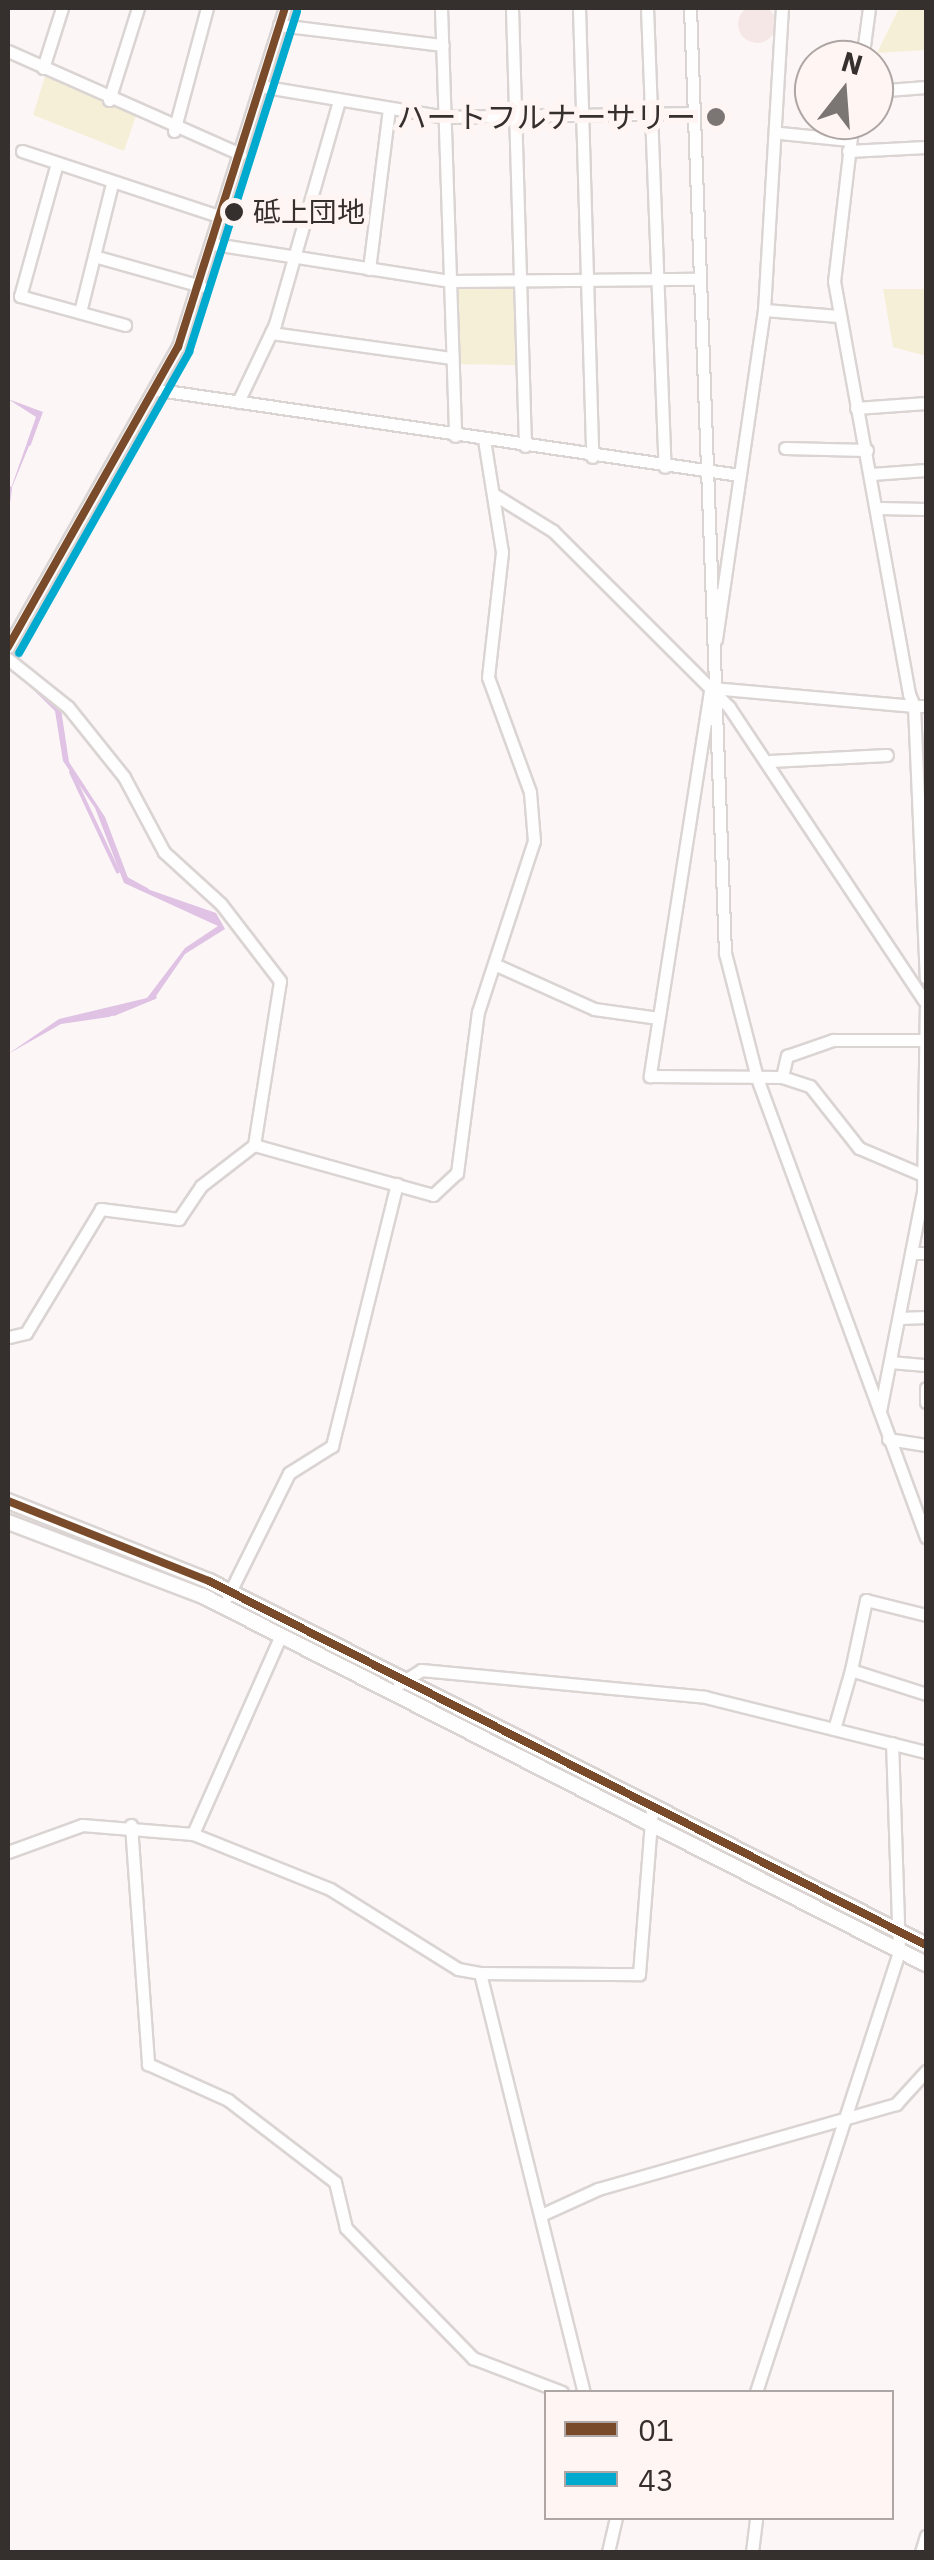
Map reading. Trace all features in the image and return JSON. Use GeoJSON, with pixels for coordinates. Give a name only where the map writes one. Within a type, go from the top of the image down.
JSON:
{"type":"FeatureCollection","features":[{"type":"Feature","properties":{"kind":"main road"},"geometry":{"type":"LineString","coordinates":[[8,1501],[230,1592],[648,1824],[926,1964]]}},
{"type":"Feature","properties":{"kind":"main road"},"geometry":{"type":"LineString","coordinates":[[8,1522],[223,1606],[652,1807],[926,1944]]}},
{"type":"Feature","properties":{"kind":"street"},"geometry":{"type":"LineString","coordinates":[[43,68],[62,8]]}},
{"type":"Feature","properties":{"kind":"street"},"geometry":{"type":"LineString","coordinates":[[109,100],[138,8]]}},
{"type":"Feature","properties":{"kind":"street"},"geometry":{"type":"LineString","coordinates":[[174,131],[207,8]]}},
{"type":"Feature","properties":{"kind":"street"},"geometry":{"type":"LineString","coordinates":[[8,646],[159,390],[201,286],[285,8]]}},
{"type":"Feature","properties":{"kind":"street"},"geometry":{"type":"LineString","coordinates":[[441,8],[455,436]]}},
{"type":"Feature","properties":{"kind":"street"},"geometry":{"type":"LineString","coordinates":[[512,8],[525,446]]}},
{"type":"Feature","properties":{"kind":"street"},"geometry":{"type":"LineString","coordinates":[[579,8],[592,457]]}},
{"type":"Feature","properties":{"kind":"street"},"geometry":{"type":"LineString","coordinates":[[647,8],[647,114],[665,467]]}},
{"type":"Feature","properties":{"kind":"street"},"geometry":{"type":"LineString","coordinates":[[690,8],[704,472],[715,645]]}},
{"type":"Feature","properties":{"kind":"street"},"geometry":{"type":"LineString","coordinates":[[782,8],[780,133],[764,310],[712,688],[650,1076],[782,1078],[810,1086],[859,1148],[923,1174]]}},
{"type":"Feature","properties":{"kind":"street"},"geometry":{"type":"LineString","coordinates":[[865,40],[869,8]]}},
{"type":"Feature","properties":{"kind":"street"},"geometry":{"type":"LineString","coordinates":[[280,25],[442,45]]}},
{"type":"Feature","properties":{"kind":"street"},"geometry":{"type":"LineString","coordinates":[[8,50],[174,131],[240,154]]}},
{"type":"Feature","properties":{"kind":"street"},"geometry":{"type":"LineString","coordinates":[[260,86],[445,117],[693,113]]}},
{"type":"Feature","properties":{"kind":"street"},"geometry":{"type":"LineString","coordinates":[[894,89],[926,87]]}},
{"type":"Feature","properties":{"kind":"street"},"geometry":{"type":"LineString","coordinates":[[238,402],[271,333],[339,101]]}},
{"type":"Feature","properties":{"kind":"street"},"geometry":{"type":"LineString","coordinates":[[369,270],[389,109]]}},
{"type":"Feature","properties":{"kind":"street"},"geometry":{"type":"LineString","coordinates":[[780,133],[849,146],[926,147]]}},
{"type":"Feature","properties":{"kind":"street"},"geometry":{"type":"LineString","coordinates":[[850,140],[833,253],[839,316],[856,408],[920,706],[927,978]]}},
{"type":"Feature","properties":{"kind":"street"},"geometry":{"type":"LineString","coordinates":[[22,151],[112,184],[222,217]]}},
{"type":"Feature","properties":{"kind":"street"},"geometry":{"type":"LineString","coordinates":[[56,163],[20,296],[125,325]]}},
{"type":"Feature","properties":{"kind":"street"},"geometry":{"type":"LineString","coordinates":[[80,312],[112,184]]}},
{"type":"Feature","properties":{"kind":"street"},"geometry":{"type":"LineString","coordinates":[[214,244],[449,281],[698,279]]}},
{"type":"Feature","properties":{"kind":"street"},"geometry":{"type":"LineString","coordinates":[[94,256],[201,286]]}},
{"type":"Feature","properties":{"kind":"street"},"geometry":{"type":"LineString","coordinates":[[764,310],[839,316]]}},
{"type":"Feature","properties":{"kind":"street"},"geometry":{"type":"LineString","coordinates":[[271,333],[452,358]]}},
{"type":"Feature","properties":{"kind":"street"},"geometry":{"type":"LineString","coordinates":[[159,390],[592,457],[739,475]]}},
{"type":"Feature","properties":{"kind":"street"},"geometry":{"type":"LineString","coordinates":[[856,408],[926,403]]}},
{"type":"Feature","properties":{"kind":"street"},"geometry":{"type":"LineString","coordinates":[[254,1145],[433,1194],[458,1173],[478,1012],[534,841],[530,792],[488,677],[502,552],[496,495],[484,440]]}},
{"type":"Feature","properties":{"kind":"street"},"geometry":{"type":"LineString","coordinates":[[786,448],[867,450]]}},
{"type":"Feature","properties":{"kind":"street"},"geometry":{"type":"LineString","coordinates":[[872,474],[926,470]]}},
{"type":"Feature","properties":{"kind":"street"},"geometry":{"type":"LineString","coordinates":[[496,495],[553,532],[712,688],[770,761],[926,1006],[922,1040],[925,1192],[879,1415]]}},
{"type":"Feature","properties":{"kind":"street"},"geometry":{"type":"LineString","coordinates":[[878,508],[926,509]]}},
{"type":"Feature","properties":{"kind":"street"},"geometry":{"type":"LineString","coordinates":[[8,660],[68,707],[124,777],[164,852],[278,971],[254,1145],[200,1186],[179,1219],[101,1209],[26,1332],[8,1338]]}},
{"type":"Feature","properties":{"kind":"street"},"geometry":{"type":"LineString","coordinates":[[712,688],[920,706]]}},
{"type":"Feature","properties":{"kind":"street"},"geometry":{"type":"LineString","coordinates":[[712,688],[726,953],[757,1078],[926,1537]]}},
{"type":"Feature","properties":{"kind":"street"},"geometry":{"type":"LineString","coordinates":[[770,761],[887,755]]}},
{"type":"Feature","properties":{"kind":"street"},"geometry":{"type":"LineString","coordinates":[[494,964],[594,1008],[658,1018]]}},
{"type":"Feature","properties":{"kind":"street"},"geometry":{"type":"LineString","coordinates":[[782,1078],[787,1056],[832,1040],[922,1040]]}},
{"type":"Feature","properties":{"kind":"street"},"geometry":{"type":"LineString","coordinates":[[223,1606],[289,1473],[332,1446],[397,1184]]}},
{"type":"Feature","properties":{"kind":"street"},"geometry":{"type":"LineString","coordinates":[[911,1253],[926,1253]]}},
{"type":"Feature","properties":{"kind":"street"},"geometry":{"type":"LineString","coordinates":[[899,1318],[926,1317]]}},
{"type":"Feature","properties":{"kind":"street"},"geometry":{"type":"LineString","coordinates":[[890,1362],[926,1365]]}},
{"type":"Feature","properties":{"kind":"street"},"geometry":{"type":"LineString","coordinates":[[926,1388],[926,1402]]}},
{"type":"Feature","properties":{"kind":"street"},"geometry":{"type":"LineString","coordinates":[[888,1439],[926,1445]]}},
{"type":"Feature","properties":{"kind":"street"},"geometry":{"type":"LineString","coordinates":[[834,1729],[866,1600],[926,1615]]}},
{"type":"Feature","properties":{"kind":"street"},"geometry":{"type":"LineString","coordinates":[[193,1834],[281,1635]]}},
{"type":"Feature","properties":{"kind":"street"},"geometry":{"type":"LineString","coordinates":[[397,1686],[421,1670],[705,1697],[926,1752]]}},
{"type":"Feature","properties":{"kind":"street"},"geometry":{"type":"LineString","coordinates":[[850,1670],[926,1694]]}},
{"type":"Feature","properties":{"kind":"street"},"geometry":{"type":"LineString","coordinates":[[757,2390],[840,2118],[873,2047],[900,1952],[892,1743]]}},
{"type":"Feature","properties":{"kind":"street"},"geometry":{"type":"LineString","coordinates":[[8,1852],[82,1824],[193,1834],[330,1889],[458,1970],[640,1974],[653,1882],[648,1824],[652,1807]]}},
{"type":"Feature","properties":{"kind":"street"},"geometry":{"type":"LineString","coordinates":[[131,1826],[148,2064],[228,2100],[335,2182],[346,2228],[474,2358],[557,2390]]}},
{"type":"Feature","properties":{"kind":"street"},"geometry":{"type":"LineString","coordinates":[[480,1973],[584,2390]]}},
{"type":"Feature","properties":{"kind":"street"},"geometry":{"type":"LineString","coordinates":[[541,2215],[598,2188],[896,2104],[926,2071]]}},
{"type":"Feature","properties":{"kind":"street"},"geometry":{"type":"LineString","coordinates":[[608,2552],[616,2520]]}},
{"type":"Feature","properties":{"kind":"street"},"geometry":{"type":"LineString","coordinates":[[755,2552],[756,2520]]}},
{"type":"Feature","properties":{"kind":"street"},"geometry":{"type":"LineString","coordinates":[[921,2552],[926,2536]]}},
{"type":"Feature","properties":{"kind":"shaded area"},"geometry":{"type":"Polygon","coordinates":[[[757,5],[770,11],[776,24],[770,37],[757,43],[744,37],[738,24],[744,11],[757,5]]]}},
{"type":"Feature","properties":{"kind":"shaded area"},"geometry":{"type":"Polygon","coordinates":[[[899,8],[926,8],[926,50],[894,52],[894,40],[883,40],[899,8]]]}},
{"type":"Feature","properties":{"kind":"shaded area"},"geometry":{"type":"Polygon","coordinates":[[[47,70],[137,113],[124,151],[33,115],[47,70]]]}},
{"type":"Feature","properties":{"kind":"shaded area"},"geometry":{"type":"Polygon","coordinates":[[[449,281],[520,282],[519,365],[448,364],[449,281]]]}},
{"type":"Feature","properties":{"kind":"shaded area"},"geometry":{"type":"Polygon","coordinates":[[[883,289],[926,289],[926,356],[893,347],[883,289]]]}},
{"type":"Feature","properties":{"kind":"shaded area"},"geometry":{"type":"Polygon","coordinates":[[[8,399],[43,412],[8,497],[36,417],[8,399]]]}},
{"type":"Feature","properties":{"kind":"shaded area"},"geometry":{"type":"Polygon","coordinates":[[[10,667],[61,709],[69,762],[105,817],[130,883],[216,913],[225,929],[185,954],[154,999],[109,1017],[61,1024],[8,1054],[59,1019],[147,998],[185,948],[218,926],[124,883],[95,808],[63,761],[55,711],[10,667]]]}},
{"type":"Feature","properties":{"kind":"waterway"},"geometry":{"type":"LineString","coordinates":[[29,444],[40,414]]}},
{"type":"Feature","properties":{"kind":"waterway"},"geometry":{"type":"LineString","coordinates":[[8,503],[10,488]]}},
{"type":"Feature","properties":{"kind":"waterway"},"geometry":{"type":"LineString","coordinates":[[71,772],[118,872]]}},
{"type":"Feature","properties":{"kind":"waterway"},"geometry":{"type":"LineString","coordinates":[[125,878],[147,890]]}},
{"type":"Feature","properties":{"kind":"waterway"},"geometry":{"type":"LineString","coordinates":[[114,1014],[155,997]]}},
{"type":"Feature","properties":{"kind":"transit line","name":"01"},"geometry":{"type":"LineString","coordinates":[[8,647],[178,347],[285,8]]}},
{"type":"Feature","properties":{"kind":"transit line","name":"43"},"geometry":{"type":"LineString","coordinates":[[19,653],[189,352],[297,12]]}},
{"type":"Feature","properties":{"kind":"transit line","name":"01"},"geometry":{"type":"LineString","coordinates":[[8,1501],[209,1581],[926,1945]]}},
{"type":"Feature","properties":{"kind":"place","name":"ハートフルナーサリー"},"geometry":{"type":"Point","coordinates":[716,117]}},
{"type":"Feature","properties":{"kind":"place","name":"砥上団地"},"geometry":{"type":"Point","coordinates":[234,212]}}]}
